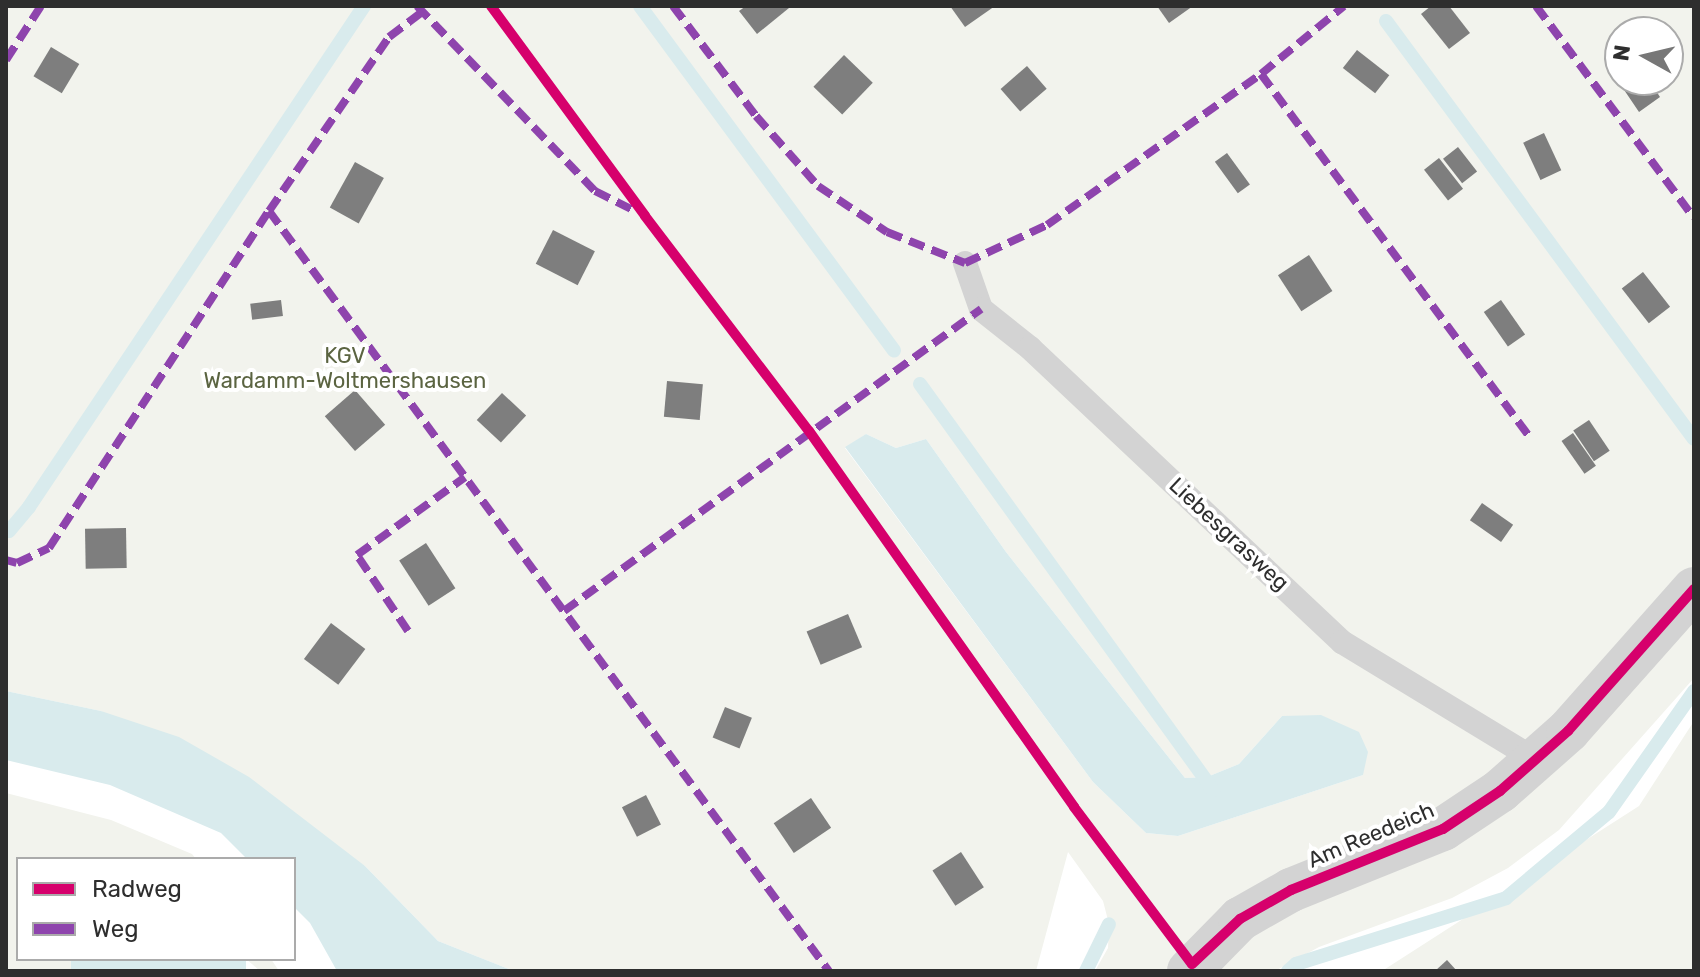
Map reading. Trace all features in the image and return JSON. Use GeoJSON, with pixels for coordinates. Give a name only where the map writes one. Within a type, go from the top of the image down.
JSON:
{"type":"FeatureCollection","features":[{"type":"Feature","properties":{"kind":"street","name":"Am Reedeich"},"geometry":{"type":"LineString","coordinates":[[1189,971],[1240,919],[1291,890],[1443,829],[1500,791],[1568,731],[1694,589]]}},
{"type":"Feature","properties":{"kind":"lane","name":"Liebesgrasweg"},"geometry":{"type":"LineString","coordinates":[[965,263],[981,309],[1030,348],[1342,642],[1536,760]]}},
{"type":"Feature","properties":{"kind":"green space","name":"KGV Wardamm-Woltmershausen"},"geometry":{"type":"Polygon","coordinates":[[[6,6],[1694,6],[1694,678],[1559,830],[1508,868],[1452,898],[1319,947],[1275,971],[1095,971],[1108,948],[1109,924],[1103,901],[1068,852],[1036,971],[514,971],[438,941],[365,866],[101,711],[6,691],[6,6]],[[866,434],[845,448],[1093,782],[1146,833],[1178,836],[1363,775],[1282,716],[1239,764],[1207,777],[1185,778],[1006,552],[926,439],[896,448],[866,434]]]}},
{"type":"Feature","properties":{"kind":"green space"},"geometry":{"type":"Polygon","coordinates":[[[1694,721],[1694,971],[1382,971],[1639,806],[1694,721]]]}},
{"type":"Feature","properties":{"kind":"green space"},"geometry":{"type":"Polygon","coordinates":[[[6,793],[111,820],[194,857],[16,857],[16,961],[73,961],[81,971],[6,971],[6,793]]]}},
{"type":"Feature","properties":{"kind":"green space"},"geometry":{"type":"Polygon","coordinates":[[[248,961],[272,961],[279,971],[260,971],[248,961]]]}},
{"type":"Feature","properties":{"kind":"shaded area"},"geometry":{"type":"Polygon","coordinates":[[[866,434],[896,448],[926,439],[1006,552],[1185,778],[1207,777],[1239,764],[1282,716],[1321,715],[1359,732],[1368,752],[1363,775],[1178,836],[1146,833],[1093,782],[845,447],[866,434]]]}},
{"type":"Feature","properties":{"kind":"shaded area"},"geometry":{"type":"Polygon","coordinates":[[[6,691],[101,711],[179,737],[249,777],[365,866],[438,941],[514,971],[337,971],[310,923],[296,909],[296,857],[245,857],[221,833],[110,785],[6,760],[6,691]]]}},
{"type":"Feature","properties":{"kind":"shaded area"},"geometry":{"type":"Polygon","coordinates":[[[71,961],[246,961],[246,971],[71,971],[71,961]]]}},
{"type":"Feature","properties":{"kind":"building"},"geometry":{"type":"Polygon","coordinates":[[[746,6],[789,8],[757,34],[739,11],[746,6]]]}},
{"type":"Feature","properties":{"kind":"building"},"geometry":{"type":"Polygon","coordinates":[[[950,6],[995,6],[965,27],[950,6]]]}},
{"type":"Feature","properties":{"kind":"building"},"geometry":{"type":"Polygon","coordinates":[[[1157,6],[1193,6],[1169,23],[1157,6]]]}},
{"type":"Feature","properties":{"kind":"building"},"geometry":{"type":"Polygon","coordinates":[[[1431,6],[1449,6],[1470,33],[1449,49],[1421,14],[1431,6]]]}},
{"type":"Feature","properties":{"kind":"building"},"geometry":{"type":"Polygon","coordinates":[[[51,47],[79,64],[62,93],[33,76],[51,47]]]}},
{"type":"Feature","properties":{"kind":"building"},"geometry":{"type":"Polygon","coordinates":[[[1357,50],[1389,75],[1375,93],[1343,68],[1357,50]]]}},
{"type":"Feature","properties":{"kind":"building"},"geometry":{"type":"Polygon","coordinates":[[[844,55],[873,83],[842,114],[813,87],[844,55]]]}},
{"type":"Feature","properties":{"kind":"building"},"geometry":{"type":"Polygon","coordinates":[[[1027,66],[1047,89],[1020,112],[1001,89],[1027,66]]]}},
{"type":"Feature","properties":{"kind":"building"},"geometry":{"type":"Polygon","coordinates":[[[1628,96],[1659,96],[1660,97],[1639,112],[1628,96]]]}},
{"type":"Feature","properties":{"kind":"building"},"geometry":{"type":"Polygon","coordinates":[[[1544,133],[1561,170],[1540,180],[1523,143],[1544,133]]]}},
{"type":"Feature","properties":{"kind":"building"},"geometry":{"type":"Polygon","coordinates":[[[1458,147],[1477,171],[1462,183],[1443,159],[1458,147]]]}},
{"type":"Feature","properties":{"kind":"building"},"geometry":{"type":"Polygon","coordinates":[[[1227,153],[1250,185],[1238,193],[1215,162],[1227,153]]]}},
{"type":"Feature","properties":{"kind":"building"},"geometry":{"type":"Polygon","coordinates":[[[1439,158],[1463,189],[1448,200],[1424,170],[1439,158]]]}},
{"type":"Feature","properties":{"kind":"building"},"geometry":{"type":"Polygon","coordinates":[[[355,162],[384,178],[359,223],[330,207],[355,162]]]}},
{"type":"Feature","properties":{"kind":"building"},"geometry":{"type":"Polygon","coordinates":[[[553,230],[595,251],[578,285],[536,264],[553,230]]]}},
{"type":"Feature","properties":{"kind":"building"},"geometry":{"type":"Polygon","coordinates":[[[1309,255],[1332,291],[1301,311],[1278,275],[1309,255]]]}},
{"type":"Feature","properties":{"kind":"building"},"geometry":{"type":"Polygon","coordinates":[[[1643,272],[1670,307],[1649,323],[1622,289],[1643,272]]]}},
{"type":"Feature","properties":{"kind":"building"},"geometry":{"type":"Polygon","coordinates":[[[281,300],[283,316],[252,320],[250,304],[281,300]]]}},
{"type":"Feature","properties":{"kind":"building"},"geometry":{"type":"Polygon","coordinates":[[[1501,300],[1525,334],[1508,346],[1484,312],[1501,300]]]}},
{"type":"Feature","properties":{"kind":"building"},"geometry":{"type":"Polygon","coordinates":[[[667,381],[703,384],[700,420],[664,417],[667,381]]]}},
{"type":"Feature","properties":{"kind":"building"},"geometry":{"type":"Polygon","coordinates":[[[355,390],[385,425],[355,451],[325,416],[355,390]]]}},
{"type":"Feature","properties":{"kind":"building"},"geometry":{"type":"Polygon","coordinates":[[[502,393],[526,416],[501,443],[477,420],[502,393]]]}},
{"type":"Feature","properties":{"kind":"building"},"geometry":{"type":"Polygon","coordinates":[[[1589,420],[1610,451],[1594,461],[1573,431],[1589,420]]]}},
{"type":"Feature","properties":{"kind":"building"},"geometry":{"type":"Polygon","coordinates":[[[1573,433],[1596,466],[1584,474],[1562,441],[1573,433]]]}},
{"type":"Feature","properties":{"kind":"building"},"geometry":{"type":"Polygon","coordinates":[[[1482,503],[1513,525],[1501,542],[1470,520],[1482,503]]]}},
{"type":"Feature","properties":{"kind":"building"},"geometry":{"type":"Polygon","coordinates":[[[126,528],[127,568],[86,569],[85,529],[126,528]]]}},
{"type":"Feature","properties":{"kind":"building"},"geometry":{"type":"Polygon","coordinates":[[[426,543],[455,588],[429,606],[399,560],[426,543]]]}},
{"type":"Feature","properties":{"kind":"building"},"geometry":{"type":"Polygon","coordinates":[[[848,614],[862,647],[821,665],[807,632],[848,614]]]}},
{"type":"Feature","properties":{"kind":"building"},"geometry":{"type":"Polygon","coordinates":[[[331,623],[365,649],[338,685],[304,659],[331,623]]]}},
{"type":"Feature","properties":{"kind":"building"},"geometry":{"type":"Polygon","coordinates":[[[725,707],[752,718],[740,748],[713,738],[725,707]]]}},
{"type":"Feature","properties":{"kind":"building"},"geometry":{"type":"Polygon","coordinates":[[[646,795],[661,824],[637,837],[622,807],[646,795]]]}},
{"type":"Feature","properties":{"kind":"building"},"geometry":{"type":"Polygon","coordinates":[[[811,798],[831,828],[794,853],[774,823],[811,798]]]}},
{"type":"Feature","properties":{"kind":"building"},"geometry":{"type":"Polygon","coordinates":[[[961,852],[984,887],[955,906],[932,871],[961,852]]]}},
{"type":"Feature","properties":{"kind":"building"},"geometry":{"type":"Polygon","coordinates":[[[1447,960],[1457,971],[1435,971],[1447,960]]]}},
{"type":"Feature","properties":{"kind":"waterway"},"geometry":{"type":"LineString","coordinates":[[6,530],[9,531],[29,507],[364,6]]}},
{"type":"Feature","properties":{"kind":"waterway"},"geometry":{"type":"LineString","coordinates":[[640,6],[894,350]]}},
{"type":"Feature","properties":{"kind":"waterway"},"geometry":{"type":"LineString","coordinates":[[1386,21],[1694,439]]}},
{"type":"Feature","properties":{"kind":"waterway"},"geometry":{"type":"LineString","coordinates":[[920,384],[1213,790]]}},
{"type":"Feature","properties":{"kind":"waterway"},"geometry":{"type":"LineString","coordinates":[[1288,971],[1296,964],[1506,898],[1609,812],[1694,691]]}},
{"type":"Feature","properties":{"kind":"waterway"},"geometry":{"type":"LineString","coordinates":[[1086,971],[1109,924]]}},
{"type":"Feature","properties":{"kind":"marked path"},"geometry":{"type":"LineString","coordinates":[[6,60],[41,6]]}},
{"type":"Feature","properties":{"kind":"marked path"},"geometry":{"type":"LineString","coordinates":[[417,6],[595,191],[637,212]]}},
{"type":"Feature","properties":{"kind":"marked path"},"geometry":{"type":"LineString","coordinates":[[673,6],[756,116],[818,186],[887,232],[965,263],[1047,225],[1261,74],[1344,6]]}},
{"type":"Feature","properties":{"kind":"marked path"},"geometry":{"type":"LineString","coordinates":[[1536,6],[1694,218]]}},
{"type":"Feature","properties":{"kind":"marked path"},"geometry":{"type":"LineString","coordinates":[[6,560],[17,563],[49,548],[269,211],[389,37],[422,12]]}},
{"type":"Feature","properties":{"kind":"marked path"},"geometry":{"type":"LineString","coordinates":[[1261,74],[1531,439]]}},
{"type":"Feature","properties":{"kind":"marked path"},"geometry":{"type":"LineString","coordinates":[[269,211],[829,971]]}},
{"type":"Feature","properties":{"kind":"marked path"},"geometry":{"type":"LineString","coordinates":[[564,611],[981,309]]}},
{"type":"Feature","properties":{"kind":"marked path"},"geometry":{"type":"LineString","coordinates":[[408,631],[357,555],[465,477]]}},
{"type":"Feature","properties":{"kind":"cycle path"},"geometry":{"type":"LineString","coordinates":[[491,6],[645,216],[809,431],[1074,807],[1192,964],[1240,919],[1291,890],[1443,829],[1500,791],[1568,731],[1694,589]]}}]}
